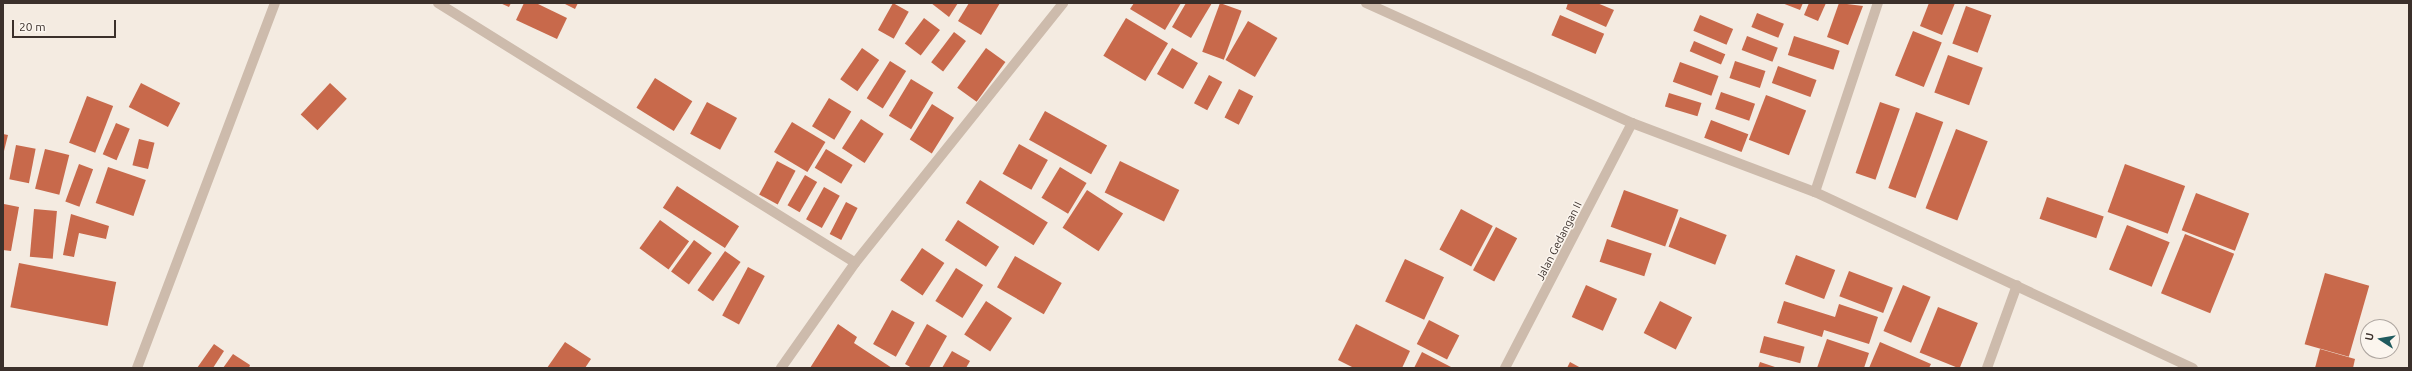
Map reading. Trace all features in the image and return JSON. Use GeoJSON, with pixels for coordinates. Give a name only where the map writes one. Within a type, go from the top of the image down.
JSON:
{"type":"FeatureCollection","features":[{"type":"Feature","properties":{"kind":"street"},"geometry":{"type":"LineString","coordinates":[[137,368],[275,3]]}},
{"type":"Feature","properties":{"kind":"street"},"geometry":{"type":"LineString","coordinates":[[438,3],[855,264]]}},
{"type":"Feature","properties":{"kind":"street"},"geometry":{"type":"LineString","coordinates":[[781,368],[855,264],[1063,3]]}},
{"type":"Feature","properties":{"kind":"street"},"geometry":{"type":"LineString","coordinates":[[1366,3],[1632,123],[1815,192],[2192,368]]}},
{"type":"Feature","properties":{"kind":"street"},"geometry":{"type":"LineString","coordinates":[[1815,192],[1878,3]]}},
{"type":"Feature","properties":{"kind":"street","name":"Jalan Gedangan II"},"geometry":{"type":"LineString","coordinates":[[1505,368],[1632,123]]}},
{"type":"Feature","properties":{"kind":"street"},"geometry":{"type":"LineString","coordinates":[[1987,368],[2017,285]]}},
{"type":"Feature","properties":{"kind":"building"},"geometry":{"type":"Polygon","coordinates":[[[500,3],[511,3],[509,7],[500,3]]]}},
{"type":"Feature","properties":{"kind":"building"},"geometry":{"type":"Polygon","coordinates":[[[524,3],[536,3],[567,18],[557,39],[516,20],[524,3]]]}},
{"type":"Feature","properties":{"kind":"building"},"geometry":{"type":"Polygon","coordinates":[[[563,3],[578,3],[575,9],[563,3]]]}},
{"type":"Feature","properties":{"kind":"building"},"geometry":{"type":"Polygon","coordinates":[[[893,3],[909,12],[894,39],[878,30],[893,3]]]}},
{"type":"Feature","properties":{"kind":"building"},"geometry":{"type":"Polygon","coordinates":[[[931,3],[958,3],[949,17],[931,3]]]}},
{"type":"Feature","properties":{"kind":"building"},"geometry":{"type":"Polygon","coordinates":[[[969,3],[1000,3],[981,35],[958,21],[969,3]]]}},
{"type":"Feature","properties":{"kind":"building"},"geometry":{"type":"Polygon","coordinates":[[[1134,3],[1181,3],[1165,30],[1130,9],[1134,3]]]}},
{"type":"Feature","properties":{"kind":"building"},"geometry":{"type":"Polygon","coordinates":[[[1186,3],[1212,3],[1191,38],[1172,27],[1186,3]]]}},
{"type":"Feature","properties":{"kind":"building"},"geometry":{"type":"Polygon","coordinates":[[[1220,3],[1242,11],[1224,60],[1202,52],[1220,3]]]}},
{"type":"Feature","properties":{"kind":"building"},"geometry":{"type":"Polygon","coordinates":[[[1568,3],[1597,3],[1614,10],[1606,27],[1566,9],[1568,3]]]}},
{"type":"Feature","properties":{"kind":"building"},"geometry":{"type":"Polygon","coordinates":[[[1782,3],[1803,3],[1800,10],[1782,3]]]}},
{"type":"Feature","properties":{"kind":"building"},"geometry":{"type":"Polygon","coordinates":[[[1809,3],[1826,3],[1818,21],[1804,15],[1809,3]]]}},
{"type":"Feature","properties":{"kind":"building"},"geometry":{"type":"Polygon","coordinates":[[[1839,3],[1863,6],[1848,45],[1827,37],[1839,3]]]}},
{"type":"Feature","properties":{"kind":"building"},"geometry":{"type":"Polygon","coordinates":[[[1929,3],[1955,3],[1942,35],[1920,26],[1929,3]]]}},
{"type":"Feature","properties":{"kind":"building"},"geometry":{"type":"Polygon","coordinates":[[[1966,6],[1991,15],[1978,53],[1952,44],[1966,6]]]}},
{"type":"Feature","properties":{"kind":"building"},"geometry":{"type":"Polygon","coordinates":[[[1757,13],[1784,24],[1778,38],[1751,27],[1757,13]]]}},
{"type":"Feature","properties":{"kind":"building"},"geometry":{"type":"Polygon","coordinates":[[[1560,15],[1604,34],[1596,54],[1551,35],[1560,15]]]}},
{"type":"Feature","properties":{"kind":"building"},"geometry":{"type":"Polygon","coordinates":[[[1700,15],[1733,29],[1726,45],[1693,31],[1700,15]]]}},
{"type":"Feature","properties":{"kind":"building"},"geometry":{"type":"Polygon","coordinates":[[[924,18],[940,30],[921,56],[905,44],[924,18]]]}},
{"type":"Feature","properties":{"kind":"building"},"geometry":{"type":"Polygon","coordinates":[[[1126,18],[1168,43],[1145,81],[1103,56],[1126,18]]]}},
{"type":"Feature","properties":{"kind":"building"},"geometry":{"type":"Polygon","coordinates":[[[1248,21],[1277,38],[1255,77],[1226,60],[1248,21]]]}},
{"type":"Feature","properties":{"kind":"building"},"geometry":{"type":"Polygon","coordinates":[[[1913,31],[1942,43],[1924,87],[1895,76],[1913,31]]]}},
{"type":"Feature","properties":{"kind":"building"},"geometry":{"type":"Polygon","coordinates":[[[954,32],[966,41],[943,71],[931,62],[954,32]]]}},
{"type":"Feature","properties":{"kind":"building"},"geometry":{"type":"Polygon","coordinates":[[[1747,36],[1778,48],[1772,62],[1742,50],[1747,36]]]}},
{"type":"Feature","properties":{"kind":"building"},"geometry":{"type":"Polygon","coordinates":[[[1794,36],[1840,51],[1833,70],[1788,55],[1794,36]]]}},
{"type":"Feature","properties":{"kind":"building"},"geometry":{"type":"Polygon","coordinates":[[[1694,41],[1725,54],[1721,64],[1690,51],[1694,41]]]}},
{"type":"Feature","properties":{"kind":"building"},"geometry":{"type":"Polygon","coordinates":[[[862,48],[879,60],[857,91],[840,79],[862,48]]]}},
{"type":"Feature","properties":{"kind":"building"},"geometry":{"type":"Polygon","coordinates":[[[986,48],[1005,62],[977,102],[957,88],[986,48]]]}},
{"type":"Feature","properties":{"kind":"building"},"geometry":{"type":"Polygon","coordinates":[[[1172,48],[1198,63],[1183,89],[1157,74],[1172,48]]]}},
{"type":"Feature","properties":{"kind":"building"},"geometry":{"type":"Polygon","coordinates":[[[1948,55],[1983,68],[1969,105],[1934,93],[1948,55]]]}},
{"type":"Feature","properties":{"kind":"building"},"geometry":{"type":"Polygon","coordinates":[[[890,61],[906,71],[883,108],[867,98],[890,61]]]}},
{"type":"Feature","properties":{"kind":"building"},"geometry":{"type":"Polygon","coordinates":[[[1735,61],[1765,71],[1760,88],[1729,78],[1735,61]]]}},
{"type":"Feature","properties":{"kind":"building"},"geometry":{"type":"Polygon","coordinates":[[[1680,62],[1719,76],[1711,96],[1673,82],[1680,62]]]}},
{"type":"Feature","properties":{"kind":"building"},"geometry":{"type":"Polygon","coordinates":[[[1778,66],[1817,80],[1810,97],[1772,83],[1778,66]]]}},
{"type":"Feature","properties":{"kind":"building"},"geometry":{"type":"Polygon","coordinates":[[[1209,75],[1222,82],[1207,110],[1194,103],[1209,75]]]}},
{"type":"Feature","properties":{"kind":"building"},"geometry":{"type":"Polygon","coordinates":[[[655,78],[692,101],[674,131],[636,108],[655,78]]]}},
{"type":"Feature","properties":{"kind":"building"},"geometry":{"type":"Polygon","coordinates":[[[911,79],[933,92],[911,129],[889,116],[911,79]]]}},
{"type":"Feature","properties":{"kind":"building"},"geometry":{"type":"Polygon","coordinates":[[[141,83],[180,103],[168,127],[129,107],[141,83]]]}},
{"type":"Feature","properties":{"kind":"building"},"geometry":{"type":"Polygon","coordinates":[[[330,83],[347,99],[317,130],[301,114],[330,83]]]}},
{"type":"Feature","properties":{"kind":"building"},"geometry":{"type":"Polygon","coordinates":[[[1239,89],[1253,96],[1239,125],[1224,118],[1239,89]]]}},
{"type":"Feature","properties":{"kind":"building"},"geometry":{"type":"Polygon","coordinates":[[[1721,92],[1755,104],[1749,121],[1715,109],[1721,92]]]}},
{"type":"Feature","properties":{"kind":"building"},"geometry":{"type":"Polygon","coordinates":[[[1669,93],[1702,103],[1697,116],[1665,106],[1669,93]]]}},
{"type":"Feature","properties":{"kind":"building"},"geometry":{"type":"Polygon","coordinates":[[[1766,95],[1806,110],[1789,155],[1749,140],[1766,95]]]}},
{"type":"Feature","properties":{"kind":"building"},"geometry":{"type":"Polygon","coordinates":[[[87,96],[113,106],[95,153],[69,143],[87,96]]]}},
{"type":"Feature","properties":{"kind":"building"},"geometry":{"type":"Polygon","coordinates":[[[829,98],[851,111],[834,140],[812,126],[829,98]]]}},
{"type":"Feature","properties":{"kind":"building"},"geometry":{"type":"Polygon","coordinates":[[[707,102],[737,118],[720,150],[690,134],[707,102]]]}},
{"type":"Feature","properties":{"kind":"building"},"geometry":{"type":"Polygon","coordinates":[[[1880,102],[1900,109],[1875,180],[1856,173],[1880,102]]]}},
{"type":"Feature","properties":{"kind":"building"},"geometry":{"type":"Polygon","coordinates":[[[932,104],[954,118],[932,153],[910,140],[932,104]]]}},
{"type":"Feature","properties":{"kind":"building"},"geometry":{"type":"Polygon","coordinates":[[[1045,111],[1107,145],[1091,174],[1029,140],[1045,111]]]}},
{"type":"Feature","properties":{"kind":"building"},"geometry":{"type":"Polygon","coordinates":[[[1916,112],[1943,122],[1916,198],[1888,188],[1916,112]]]}},
{"type":"Feature","properties":{"kind":"building"},"geometry":{"type":"Polygon","coordinates":[[[861,119],[884,134],[865,163],[842,148],[861,119]]]}},
{"type":"Feature","properties":{"kind":"building"},"geometry":{"type":"Polygon","coordinates":[[[1711,120],[1748,134],[1742,152],[1704,138],[1711,120]]]}},
{"type":"Feature","properties":{"kind":"building"},"geometry":{"type":"Polygon","coordinates":[[[792,122],[825,142],[807,172],[774,152],[792,122]]]}},
{"type":"Feature","properties":{"kind":"building"},"geometry":{"type":"Polygon","coordinates":[[[116,123],[130,129],[117,160],[103,154],[116,123]]]}},
{"type":"Feature","properties":{"kind":"building"},"geometry":{"type":"Polygon","coordinates":[[[1956,129],[1988,141],[1957,221],[1926,208],[1956,129]]]}},
{"type":"Feature","properties":{"kind":"building"},"geometry":{"type":"Polygon","coordinates":[[[3,134],[8,135],[4,151],[3,151],[3,134]]]}},
{"type":"Feature","properties":{"kind":"building"},"geometry":{"type":"Polygon","coordinates":[[[139,139],[155,143],[148,169],[132,165],[139,139]]]}},
{"type":"Feature","properties":{"kind":"building"},"geometry":{"type":"Polygon","coordinates":[[[1019,144],[1048,160],[1031,190],[1003,174],[1019,144]]]}},
{"type":"Feature","properties":{"kind":"building"},"geometry":{"type":"Polygon","coordinates":[[[16,145],[36,149],[29,183],[9,179],[16,145]]]}},
{"type":"Feature","properties":{"kind":"building"},"geometry":{"type":"Polygon","coordinates":[[[45,149],[69,155],[59,195],[35,189],[45,149]]]}},
{"type":"Feature","properties":{"kind":"building"},"geometry":{"type":"Polygon","coordinates":[[[826,149],[853,165],[841,184],[815,168],[826,149]]]}},
{"type":"Feature","properties":{"kind":"building"},"geometry":{"type":"Polygon","coordinates":[[[777,161],[796,171],[778,204],[759,195],[777,161]]]}},
{"type":"Feature","properties":{"kind":"building"},"geometry":{"type":"Polygon","coordinates":[[[1120,161],[1179,190],[1164,221],[1105,192],[1120,161]]]}},
{"type":"Feature","properties":{"kind":"building"},"geometry":{"type":"Polygon","coordinates":[[[79,164],[93,169],[79,207],[65,202],[79,164]]]}},
{"type":"Feature","properties":{"kind":"building"},"geometry":{"type":"Polygon","coordinates":[[[2125,164],[2185,186],[2168,234],[2108,212],[2125,164]]]}},
{"type":"Feature","properties":{"kind":"building"},"geometry":{"type":"Polygon","coordinates":[[[108,167],[146,180],[133,216],[96,203],[108,167]]]}},
{"type":"Feature","properties":{"kind":"building"},"geometry":{"type":"Polygon","coordinates":[[[1060,167],[1087,183],[1068,214],[1041,198],[1060,167]]]}},
{"type":"Feature","properties":{"kind":"building"},"geometry":{"type":"Polygon","coordinates":[[[805,175],[817,182],[800,212],[788,205],[805,175]]]}},
{"type":"Feature","properties":{"kind":"building"},"geometry":{"type":"Polygon","coordinates":[[[980,180],[1048,222],[1034,245],[966,203],[980,180]]]}},
{"type":"Feature","properties":{"kind":"building"},"geometry":{"type":"Polygon","coordinates":[[[677,186],[739,226],[725,248],[663,208],[677,186]]]}},
{"type":"Feature","properties":{"kind":"building"},"geometry":{"type":"Polygon","coordinates":[[[824,187],[840,196],[822,228],[806,219],[824,187]]]}},
{"type":"Feature","properties":{"kind":"building"},"geometry":{"type":"Polygon","coordinates":[[[1087,190],[1123,213],[1099,251],[1062,228],[1087,190]]]}},
{"type":"Feature","properties":{"kind":"building"},"geometry":{"type":"Polygon","coordinates":[[[1624,190],[1679,210],[1665,246],[1611,227],[1624,190]]]}},
{"type":"Feature","properties":{"kind":"building"},"geometry":{"type":"Polygon","coordinates":[[[2196,193],[2249,213],[2235,251],[2182,230],[2196,193]]]}},
{"type":"Feature","properties":{"kind":"building"},"geometry":{"type":"Polygon","coordinates":[[[2047,197],[2104,217],[2096,238],[2040,219],[2047,197]]]}},
{"type":"Feature","properties":{"kind":"building"},"geometry":{"type":"Polygon","coordinates":[[[846,202],[858,208],[841,240],[830,234],[846,202]]]}},
{"type":"Feature","properties":{"kind":"building"},"geometry":{"type":"Polygon","coordinates":[[[4,204],[19,207],[11,251],[3,250],[4,204]]]}},
{"type":"Feature","properties":{"kind":"building"},"geometry":{"type":"Polygon","coordinates":[[[34,209],[57,211],[53,259],[30,257],[34,209]]]}},
{"type":"Feature","properties":{"kind":"building"},"geometry":{"type":"Polygon","coordinates":[[[1461,209],[1493,226],[1471,267],[1439,250],[1461,209]]]}},
{"type":"Feature","properties":{"kind":"building"},"geometry":{"type":"Polygon","coordinates":[[[71,214],[109,226],[106,239],[79,233],[74,257],[63,255],[71,214]]]}},
{"type":"Feature","properties":{"kind":"building"},"geometry":{"type":"Polygon","coordinates":[[[1680,217],[1727,235],[1715,265],[1669,247],[1680,217]]]}},
{"type":"Feature","properties":{"kind":"building"},"geometry":{"type":"Polygon","coordinates":[[[660,220],[689,241],[669,269],[639,248],[660,220]]]}},
{"type":"Feature","properties":{"kind":"building"},"geometry":{"type":"Polygon","coordinates":[[[958,220],[999,247],[986,267],[945,240],[958,220]]]}},
{"type":"Feature","properties":{"kind":"building"},"geometry":{"type":"Polygon","coordinates":[[[2127,225],[2170,242],[2152,287],[2109,270],[2127,225]]]}},
{"type":"Feature","properties":{"kind":"building"},"geometry":{"type":"Polygon","coordinates":[[[1496,227],[1517,238],[1494,282],[1473,270],[1496,227]]]}},
{"type":"Feature","properties":{"kind":"building"},"geometry":{"type":"Polygon","coordinates":[[[2185,234],[2234,254],[2210,313],[2161,293],[2185,234]]]}},
{"type":"Feature","properties":{"kind":"building"},"geometry":{"type":"Polygon","coordinates":[[[1607,239],[1652,254],[1644,276],[1600,262],[1607,239]]]}},
{"type":"Feature","properties":{"kind":"building"},"geometry":{"type":"Polygon","coordinates":[[[694,240],[712,253],[689,284],[671,272],[694,240]]]}},
{"type":"Feature","properties":{"kind":"building"},"geometry":{"type":"Polygon","coordinates":[[[922,248],[944,263],[923,295],[900,280],[922,248]]]}},
{"type":"Feature","properties":{"kind":"building"},"geometry":{"type":"Polygon","coordinates":[[[725,251],[741,262],[713,301],[697,290],[725,251]]]}},
{"type":"Feature","properties":{"kind":"building"},"geometry":{"type":"Polygon","coordinates":[[[1796,255],[1835,270],[1824,299],[1785,284],[1796,255]]]}},
{"type":"Feature","properties":{"kind":"building"},"geometry":{"type":"Polygon","coordinates":[[[1015,256],[1062,283],[1044,314],[997,287],[1015,256]]]}},
{"type":"Feature","properties":{"kind":"building"},"geometry":{"type":"Polygon","coordinates":[[[1405,259],[1444,277],[1424,320],[1385,302],[1405,259]]]}},
{"type":"Feature","properties":{"kind":"building"},"geometry":{"type":"Polygon","coordinates":[[[19,263],[116,282],[108,326],[10,307],[19,263]]]}},
{"type":"Feature","properties":{"kind":"building"},"geometry":{"type":"Polygon","coordinates":[[[748,267],[765,276],[739,324],[722,316],[748,267]]]}},
{"type":"Feature","properties":{"kind":"building"},"geometry":{"type":"Polygon","coordinates":[[[956,268],[983,285],[962,318],[935,301],[956,268]]]}},
{"type":"Feature","properties":{"kind":"building"},"geometry":{"type":"Polygon","coordinates":[[[1849,271],[1893,288],[1883,313],[1839,296],[1849,271]]]}},
{"type":"Feature","properties":{"kind":"building"},"geometry":{"type":"Polygon","coordinates":[[[2325,273],[2369,286],[2349,357],[2305,344],[2325,273]]]}},
{"type":"Feature","properties":{"kind":"building"},"geometry":{"type":"Polygon","coordinates":[[[1586,285],[1617,299],[1603,331],[1572,317],[1586,285]]]}},
{"type":"Feature","properties":{"kind":"building"},"geometry":{"type":"Polygon","coordinates":[[[1903,285],[1931,297],[1911,343],[1883,331],[1903,285]]]}},
{"type":"Feature","properties":{"kind":"building"},"geometry":{"type":"Polygon","coordinates":[[[986,301],[1012,318],[990,351],[964,335],[986,301]]]}},
{"type":"Feature","properties":{"kind":"building"},"geometry":{"type":"Polygon","coordinates":[[[1660,301],[1692,317],[1676,349],[1644,333],[1660,301]]]}},
{"type":"Feature","properties":{"kind":"building"},"geometry":{"type":"Polygon","coordinates":[[[1784,301],[1835,317],[1839,304],[1878,317],[1869,344],[1824,330],[1822,337],[1777,323],[1784,301]]]}},
{"type":"Feature","properties":{"kind":"building"},"geometry":{"type":"Polygon","coordinates":[[[1938,307],[1978,323],[1960,368],[1920,352],[1938,307]]]}},
{"type":"Feature","properties":{"kind":"building"},"geometry":{"type":"Polygon","coordinates":[[[892,310],[915,323],[896,357],[873,344],[892,310]]]}},
{"type":"Feature","properties":{"kind":"building"},"geometry":{"type":"Polygon","coordinates":[[[1429,320],[1459,335],[1447,359],[1417,344],[1429,320]]]}},
{"type":"Feature","properties":{"kind":"building"},"geometry":{"type":"Polygon","coordinates":[[[838,324],[857,337],[854,343],[892,368],[810,368],[838,324]]]}},
{"type":"Feature","properties":{"kind":"building"},"geometry":{"type":"Polygon","coordinates":[[[927,324],[947,336],[929,368],[912,368],[905,364],[927,324]]]}},
{"type":"Feature","properties":{"kind":"building"},"geometry":{"type":"Polygon","coordinates":[[[1356,324],[1410,351],[1402,368],[1354,368],[1338,360],[1356,324]]]}},
{"type":"Feature","properties":{"kind":"building"},"geometry":{"type":"Polygon","coordinates":[[[1764,336],[1805,347],[1800,363],[1760,352],[1764,336]]]}},
{"type":"Feature","properties":{"kind":"building"},"geometry":{"type":"Polygon","coordinates":[[[1827,339],[1869,353],[1864,368],[1817,368],[1827,339]]]}},
{"type":"Feature","properties":{"kind":"building"},"geometry":{"type":"Polygon","coordinates":[[[565,342],[591,359],[585,368],[547,368],[565,342]]]}},
{"type":"Feature","properties":{"kind":"building"},"geometry":{"type":"Polygon","coordinates":[[[1880,342],[1931,364],[1929,368],[1869,368],[1880,342]]]}},
{"type":"Feature","properties":{"kind":"building"},"geometry":{"type":"Polygon","coordinates":[[[214,344],[224,351],[213,368],[197,368],[214,344]]]}},
{"type":"Feature","properties":{"kind":"building"},"geometry":{"type":"Polygon","coordinates":[[[2320,349],[2355,359],[2353,368],[2315,368],[2320,349]]]}},
{"type":"Feature","properties":{"kind":"building"},"geometry":{"type":"Polygon","coordinates":[[[952,351],[970,361],[966,368],[942,368],[952,351]]]}},
{"type":"Feature","properties":{"kind":"building"},"geometry":{"type":"Polygon","coordinates":[[[1422,352],[1451,367],[1414,368],[1422,352]]]}},
{"type":"Feature","properties":{"kind":"building"},"geometry":{"type":"Polygon","coordinates":[[[233,354],[250,365],[249,368],[223,368],[233,354]]]}},
{"type":"Feature","properties":{"kind":"building"},"geometry":{"type":"Polygon","coordinates":[[[1570,362],[1581,368],[1567,368],[1570,362]]]}},
{"type":"Feature","properties":{"kind":"building"},"geometry":{"type":"Polygon","coordinates":[[[1760,362],[1778,368],[1758,368],[1760,362]]]}}]}
